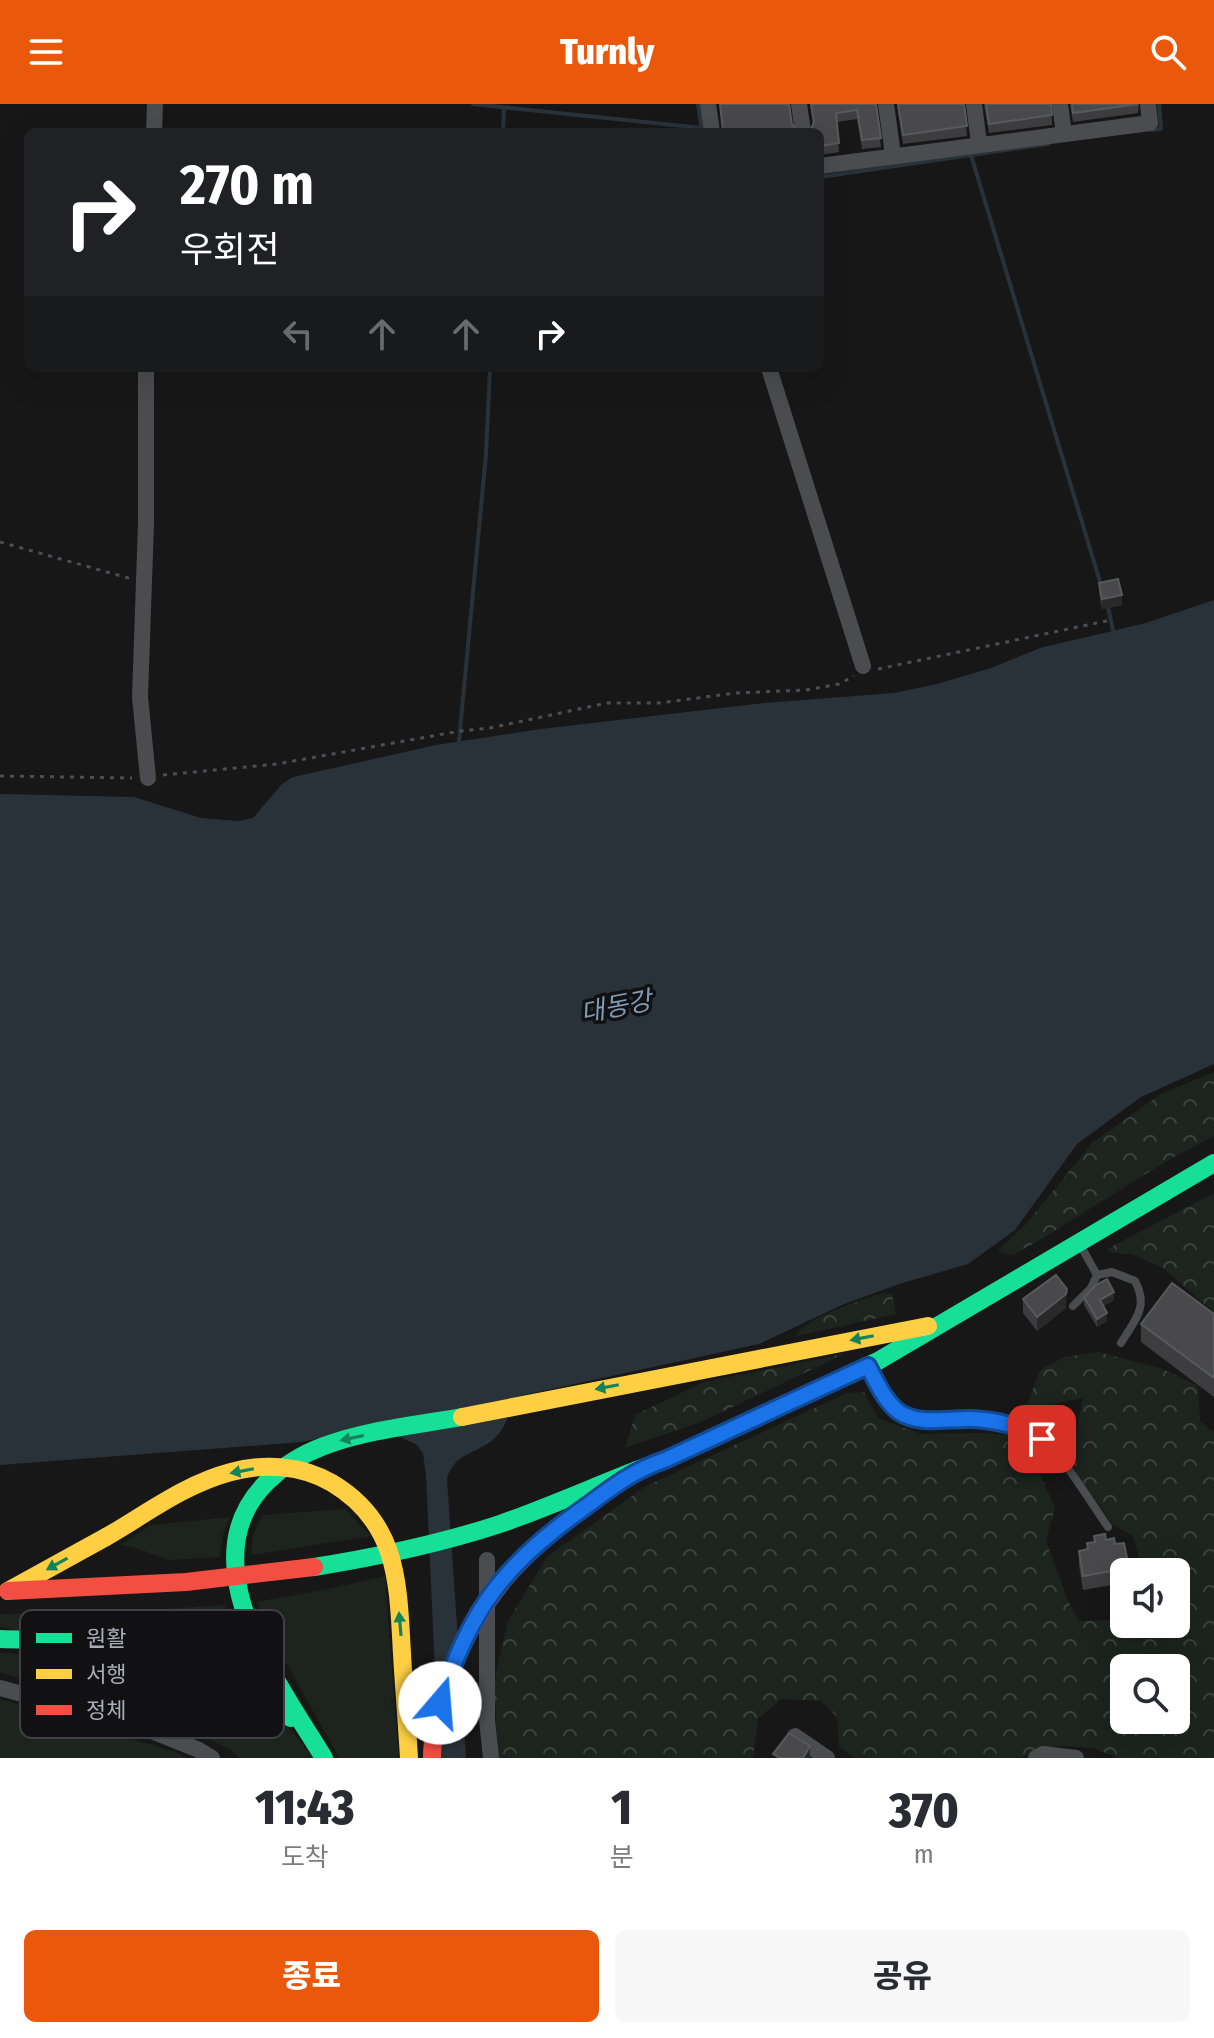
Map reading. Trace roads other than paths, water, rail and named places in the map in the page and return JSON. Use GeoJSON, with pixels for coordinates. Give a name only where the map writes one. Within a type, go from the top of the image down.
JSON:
{"type":"FeatureCollection","features":[{"type":"Feature","properties":{"kind":"main road"},"geometry":{"type":"LineString","coordinates":[[4,1592],[176,1585],[276,1575],[477,1531],[667,1459],[873,1363],[1214,1163]]}},
{"type":"Feature","properties":{"kind":"main road"},"geometry":{"type":"LineString","coordinates":[[245,1610],[234,1545],[237,1527],[249,1503],[278,1471],[323,1444],[939,1324]]}},
{"type":"Feature","properties":{"kind":"main road"},"geometry":{"type":"LineString","coordinates":[[4,1592],[199,1485],[229,1473],[271,1466],[303,1470],[320,1476],[355,1497],[369,1512],[382,1532],[391,1555],[401,1629],[409,1758]]}},
{"type":"Feature","properties":{"kind":"main road"},"geometry":{"type":"LineString","coordinates":[[432,1758],[435,1719],[455,1657],[493,1589],[518,1560],[637,1470]]}},
{"type":"Feature","properties":{"kind":"main road"},"geometry":{"type":"LineString","coordinates":[[0,1639],[20,1640]]}},
{"type":"Feature","properties":{"kind":"main road"},"geometry":{"type":"LineString","coordinates":[[284,1690],[321,1753]]}},
{"type":"Feature","properties":{"kind":"main road"},"geometry":{"type":"LineString","coordinates":[[284,1710],[321,1753]]}},
{"type":"Feature","properties":{"kind":"street"},"geometry":{"type":"LineString","coordinates":[[154,128],[155,104]]}},
{"type":"Feature","properties":{"kind":"street"},"geometry":{"type":"LineString","coordinates":[[708,104],[711,128]]}},
{"type":"Feature","properties":{"kind":"street"},"geometry":{"type":"LineString","coordinates":[[799,104],[802,128]]}},
{"type":"Feature","properties":{"kind":"street"},"geometry":{"type":"LineString","coordinates":[[886,104],[893,155]]}},
{"type":"Feature","properties":{"kind":"street"},"geometry":{"type":"LineString","coordinates":[[974,104],[979,143]]}},
{"type":"Feature","properties":{"kind":"street"},"geometry":{"type":"LineString","coordinates":[[1060,104],[1064,134]]}},
{"type":"Feature","properties":{"kind":"street"},"geometry":{"type":"LineString","coordinates":[[824,165],[1150,123],[1148,104]]}},
{"type":"Feature","properties":{"kind":"street"},"geometry":{"type":"LineString","coordinates":[[146,372],[147,494],[140,697],[148,778]]}},
{"type":"Feature","properties":{"kind":"street"},"geometry":{"type":"LineString","coordinates":[[770,372],[867,667]]}},
{"type":"Feature","properties":{"kind":"street"},"geometry":{"type":"LineString","coordinates":[[487,1560],[487,1720],[491,1758]]}},
{"type":"Feature","properties":{"kind":"street"},"geometry":{"type":"LineString","coordinates":[[0,1688],[20,1693]]}},
{"type":"Feature","properties":{"kind":"street"},"geometry":{"type":"LineString","coordinates":[[795,1736],[827,1758]]}},
{"type":"Feature","properties":{"kind":"street"},"geometry":{"type":"LineString","coordinates":[[169,1738],[212,1758]]}},
{"type":"Feature","properties":{"kind":"street"},"geometry":{"type":"LineString","coordinates":[[1036,1758],[1043,1754],[1076,1758]]}},
{"type":"Feature","properties":{"kind":"lane"},"geometry":{"type":"LineString","coordinates":[[1079,1242],[1097,1275]]}},
{"type":"Feature","properties":{"kind":"lane"},"geometry":{"type":"LineString","coordinates":[[1097,1275],[1112,1272],[1123,1274],[1135,1281],[1142,1293],[1142,1305],[1121,1343]]}},
{"type":"Feature","properties":{"kind":"lane"},"geometry":{"type":"LineString","coordinates":[[1073,1306],[1091,1288],[1097,1275]]}},
{"type":"Feature","properties":{"kind":"lane"},"geometry":{"type":"LineString","coordinates":[[873,1363],[887,1400],[908,1416],[930,1421],[986,1420],[1032,1432],[1062,1459],[1108,1527]]}},
{"type":"Feature","properties":{"kind":"water","name":"대동강"},"geometry":{"type":"Polygon","coordinates":[[[1214,600],[1214,1064],[1141,1097],[1077,1144],[1015,1230],[968,1264],[842,1305],[759,1344],[515,1397],[499,1434],[455,1463],[447,1479],[466,1758],[439,1758],[426,1475],[423,1453],[416,1444],[374,1426],[302,1442],[0,1465],[0,794],[134,797],[201,818],[238,821],[253,818],[282,784],[293,777],[436,745],[541,729],[764,703],[894,693],[937,684],[991,668],[1040,648],[1146,623],[1214,600]]]}},
{"type":"Feature","properties":{"kind":"waterway"},"geometry":{"type":"LineString","coordinates":[[473,104],[702,128]]}},
{"type":"Feature","properties":{"kind":"waterway"},"geometry":{"type":"LineString","coordinates":[[698,104],[701,128]]}},
{"type":"Feature","properties":{"kind":"waterway"},"geometry":{"type":"LineString","coordinates":[[1152,130],[1161,129],[1159,104]]}},
{"type":"Feature","properties":{"kind":"waterway"},"geometry":{"type":"LineString","coordinates":[[503,128],[504,108]]}},
{"type":"Feature","properties":{"kind":"waterway"},"geometry":{"type":"LineString","coordinates":[[971,155],[1048,144]]}},
{"type":"Feature","properties":{"kind":"waterway"},"geometry":{"type":"LineString","coordinates":[[824,176],[971,155],[1101,585]]}},
{"type":"Feature","properties":{"kind":"waterway"},"geometry":{"type":"LineString","coordinates":[[459,741],[486,454],[490,372]]}},
{"type":"Feature","properties":{"kind":"waterway"},"geometry":{"type":"LineString","coordinates":[[1108,607],[1113,630]]}}]}
